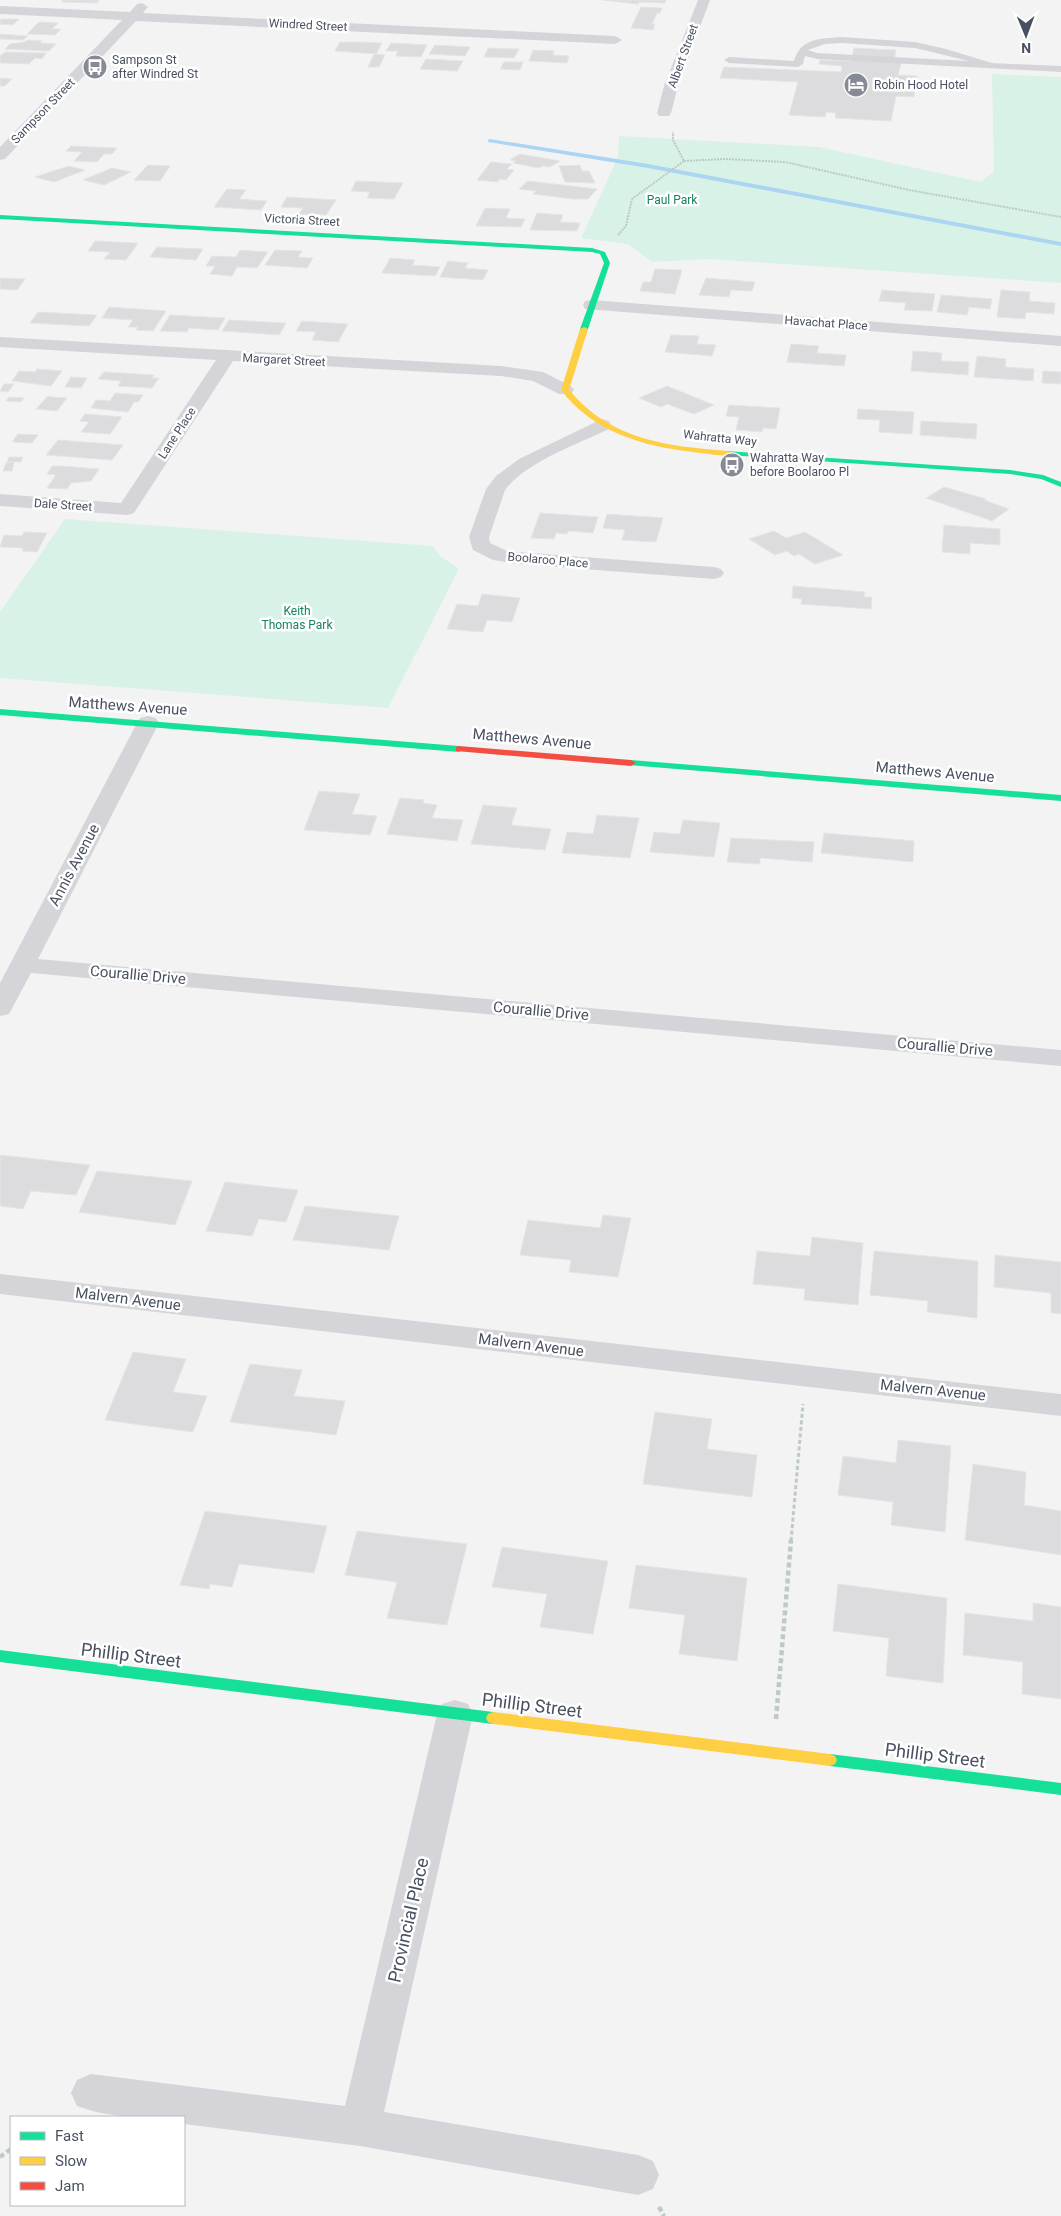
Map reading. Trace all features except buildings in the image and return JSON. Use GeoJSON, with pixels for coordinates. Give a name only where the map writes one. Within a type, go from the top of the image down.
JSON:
{"type":"FeatureCollection","features":[{"type":"Feature","properties":{"kind":"street","name":"Sampson Street"},"geometry":{"type":"LineString","coordinates":[[0,156],[149,0]]}},
{"type":"Feature","properties":{"kind":"street","name":"Albert Street"},"geometry":{"type":"LineString","coordinates":[[664,113],[671,86],[704,0]]}},
{"type":"Feature","properties":{"kind":"street","name":"Windred Street"},"geometry":{"type":"LineString","coordinates":[[0,10],[615,40]]}},
{"type":"Feature","properties":{"kind":"street","name":"Victoria Street"},"geometry":{"type":"LineString","coordinates":[[0,217],[569,248],[603,253]]}},
{"type":"Feature","properties":{"kind":"street"},"geometry":{"type":"LineString","coordinates":[[565,390],[591,305],[607,263],[603,253]]}},
{"type":"Feature","properties":{"kind":"street","name":"Havachat Place"},"geometry":{"type":"LineString","coordinates":[[591,305],[1061,341]]}},
{"type":"Feature","properties":{"kind":"street","name":"Margaret Street"},"geometry":{"type":"LineString","coordinates":[[0,342],[226,357],[511,372],[537,376],[565,390]]}},
{"type":"Feature","properties":{"kind":"street","name":"Lane Place"},"geometry":{"type":"LineString","coordinates":[[127,509],[226,357]]}},
{"type":"Feature","properties":{"kind":"street","name":"Wahratta Way"},"geometry":{"type":"LineString","coordinates":[[565,390],[569,398],[581,410],[602,425],[636,438],[686,450],[1010,472],[1054,480],[1061,485]]}},
{"type":"Feature","properties":{"kind":"street","name":"Boolaroo Place"},"geometry":{"type":"LineString","coordinates":[[602,425],[526,463],[503,480],[496,490],[479,537],[480,546],[500,556],[714,573]]}},
{"type":"Feature","properties":{"kind":"street","name":"Dale Street"},"geometry":{"type":"LineString","coordinates":[[0,500],[127,509]]}},
{"type":"Feature","properties":{"kind":"street","name":"Matthews Avenue"},"geometry":{"type":"LineString","coordinates":[[0,712],[1061,798]]}},
{"type":"Feature","properties":{"kind":"street","name":"Annis Avenue"},"geometry":{"type":"LineString","coordinates":[[0,1008],[148,723]]}},
{"type":"Feature","properties":{"kind":"street","name":"Courallie Drive"},"geometry":{"type":"LineString","coordinates":[[22,965],[1061,1058]]}},
{"type":"Feature","properties":{"kind":"street","name":"Malvern Avenue"},"geometry":{"type":"LineString","coordinates":[[0,1284],[1061,1405]]}},
{"type":"Feature","properties":{"kind":"street","name":"Phillip Street"},"geometry":{"type":"LineString","coordinates":[[0,1656],[456,1714],[774,1751],[1061,1789]]}},
{"type":"Feature","properties":{"kind":"street","name":"Provincial Place"},"geometry":{"type":"LineString","coordinates":[[360,2127],[456,1714]]}},
{"type":"Feature","properties":{"kind":"street"},"geometry":{"type":"LineString","coordinates":[[91,2093],[360,2127],[638,2175]]}},
{"type":"Feature","properties":{"kind":"lane"},"geometry":{"type":"LineString","coordinates":[[728,60],[798,64],[802,50],[816,43],[834,40],[909,44],[941,50],[993,66]]}},
{"type":"Feature","properties":{"kind":"lane"},"geometry":{"type":"LineString","coordinates":[[802,50],[807,54],[817,56],[1061,69]]}},
{"type":"Feature","properties":{"kind":"path"},"geometry":{"type":"LineString","coordinates":[[664,113],[674,122],[673,140],[684,161]]}},
{"type":"Feature","properties":{"kind":"path"},"geometry":{"type":"LineString","coordinates":[[603,253],[626,226],[632,199],[684,161],[725,159],[784,162],[909,190],[1061,217]]}},
{"type":"Feature","properties":{"kind":"path"},"geometry":{"type":"LineString","coordinates":[[774,1751],[805,1376]]}},
{"type":"Feature","properties":{"kind":"green space","name":"Paul Park"},"geometry":{"type":"Polygon","coordinates":[[[992,74],[1061,77],[1061,283],[709,259],[652,262],[628,244],[581,238],[618,157],[619,136],[819,147],[981,182],[994,171],[992,74]]]}},
{"type":"Feature","properties":{"kind":"green space","name":"Keith Thomas Park"},"geometry":{"type":"Polygon","coordinates":[[[65,519],[433,546],[440,556],[459,569],[388,708],[0,678],[0,612],[65,519]]]}},
{"type":"Feature","properties":{"kind":"waterway"},"geometry":{"type":"LineString","coordinates":[[490,141],[648,166],[1061,244]]}},
{"type":"Feature","properties":{"kind":"traffic: fast"},"geometry":{"type":"LineString","coordinates":[[0,217],[592,250],[603,253],[607,263],[584,329]]}},
{"type":"Feature","properties":{"kind":"traffic: fast"},"geometry":{"type":"LineString","coordinates":[[728,453],[1010,472],[1043,477],[1061,485]]}},
{"type":"Feature","properties":{"kind":"traffic: fast"},"geometry":{"type":"LineString","coordinates":[[0,712],[459,749]]}},
{"type":"Feature","properties":{"kind":"traffic: fast"},"geometry":{"type":"LineString","coordinates":[[631,763],[1061,798]]}},
{"type":"Feature","properties":{"kind":"traffic: fast"},"geometry":{"type":"LineString","coordinates":[[0,1656],[493,1718]]}},
{"type":"Feature","properties":{"kind":"traffic: fast"},"geometry":{"type":"LineString","coordinates":[[830,1760],[1061,1789]]}},
{"type":"Feature","properties":{"kind":"traffic: slow"},"geometry":{"type":"LineString","coordinates":[[584,329],[565,390],[579,407],[597,421],[638,439],[684,449],[728,453]]}},
{"type":"Feature","properties":{"kind":"traffic: slow"},"geometry":{"type":"LineString","coordinates":[[493,1718],[830,1760]]}},
{"type":"Feature","properties":{"kind":"traffic: jam"},"geometry":{"type":"LineString","coordinates":[[459,749],[631,763]]}},
{"type":"Feature","properties":{"kind":"place","name":"Sampson St after Windred St"},"geometry":{"type":"Point","coordinates":[95,67]}},
{"type":"Feature","properties":{"kind":"place","name":"Robin Hood Hotel"},"geometry":{"type":"Point","coordinates":[856,85]}},
{"type":"Feature","properties":{"kind":"place","name":"Wahratta Way before Boolaroo Pl"},"geometry":{"type":"Point","coordinates":[732,465]}}]}
